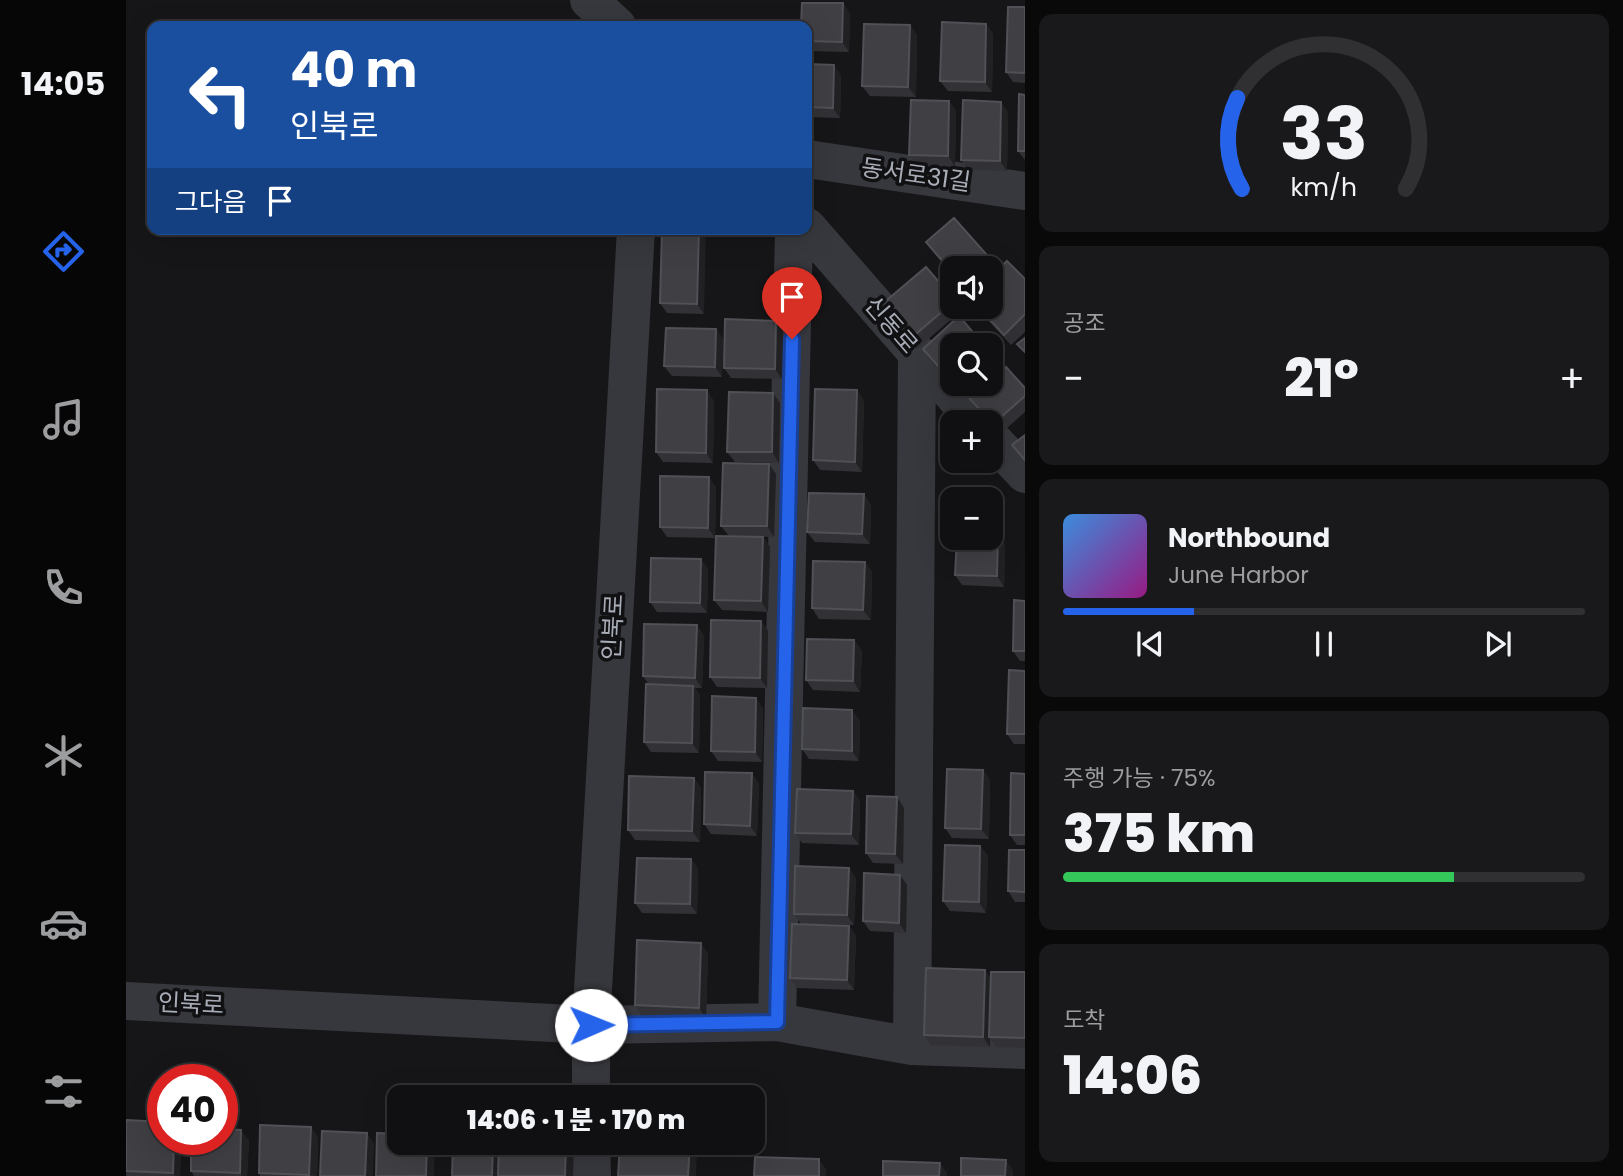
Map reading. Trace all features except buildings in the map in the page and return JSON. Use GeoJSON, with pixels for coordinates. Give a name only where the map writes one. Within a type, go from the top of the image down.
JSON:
{"type":"FeatureCollection","features":[{"type":"Feature","properties":{"kind":"street"},"geometry":{"type":"LineString","coordinates":[[589,0],[612,21]]}},
{"type":"Feature","properties":{"kind":"street","name":"동서로31길"},"geometry":{"type":"LineString","coordinates":[[812,160],[1024,191]]}},
{"type":"Feature","properties":{"kind":"street","name":"신동로"},"geometry":{"type":"LineString","coordinates":[[812,233],[966,410]]}},
{"type":"Feature","properties":{"kind":"street","name":"인북로"},"geometry":{"type":"LineString","coordinates":[[591,1025],[636,235]]}},
{"type":"Feature","properties":{"kind":"street"},"geometry":{"type":"LineString","coordinates":[[777,1022],[794,235]]}},
{"type":"Feature","properties":{"kind":"street"},"geometry":{"type":"LineString","coordinates":[[912,1046],[917,355]]}},
{"type":"Feature","properties":{"kind":"street"},"geometry":{"type":"LineString","coordinates":[[1003,451],[1024,474]]}},
{"type":"Feature","properties":{"kind":"street","name":"인북로"},"geometry":{"type":"LineString","coordinates":[[126,1001],[591,1025],[777,1022],[912,1046],[1024,1050]]}},
{"type":"Feature","properties":{"kind":"street"},"geometry":{"type":"LineString","coordinates":[[591,1025],[591,1085]]}},
{"type":"Feature","properties":{"kind":"street"},"geometry":{"type":"LineString","coordinates":[[592,1155],[592,1176]]}},
{"type":"Feature","properties":{"kind":"route"},"geometry":{"type":"LineString","coordinates":[[591,1025],[777,1022],[792,339]]}}]}
